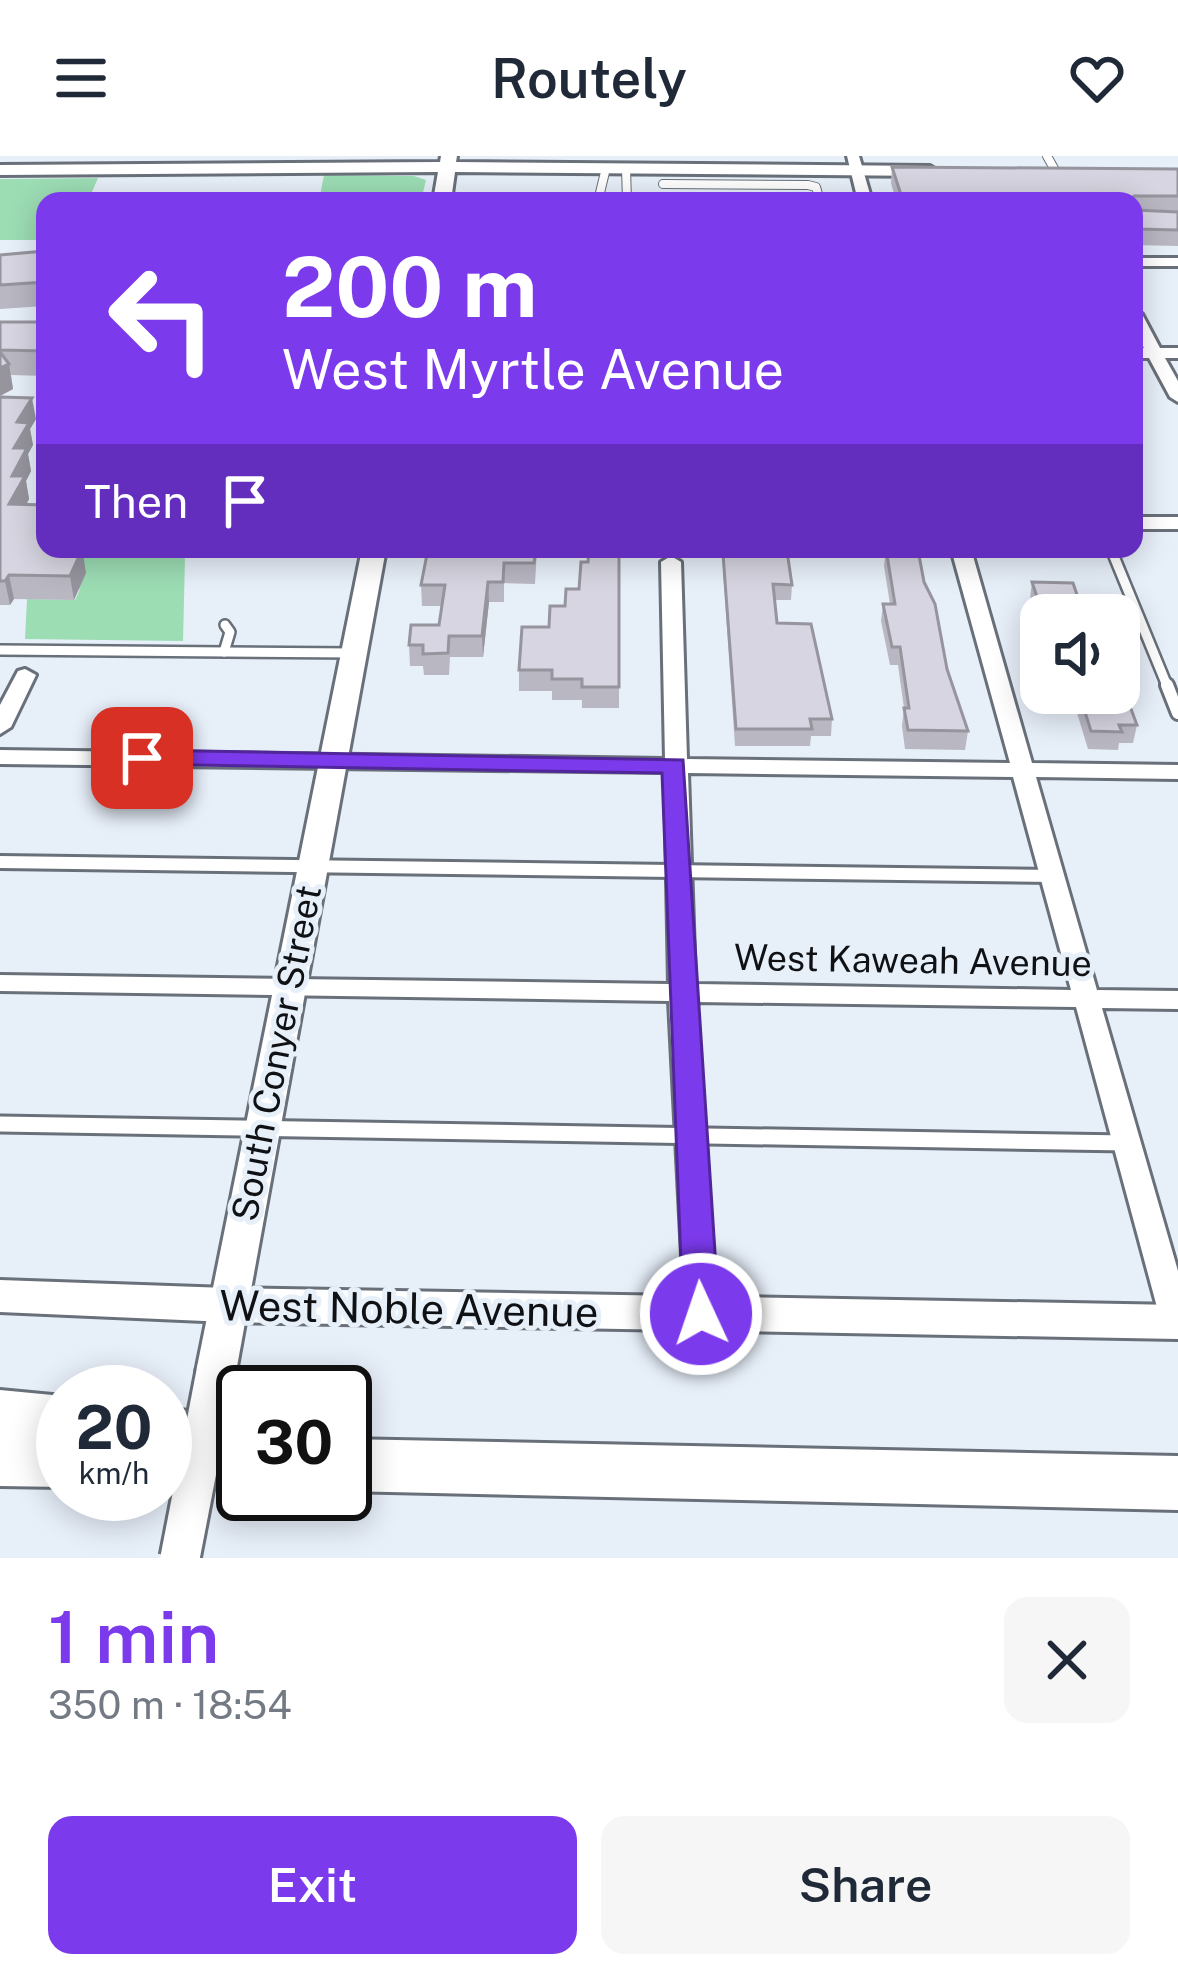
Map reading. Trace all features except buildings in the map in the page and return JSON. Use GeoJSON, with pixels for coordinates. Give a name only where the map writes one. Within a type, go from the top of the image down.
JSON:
{"type":"FeatureCollection","features":[{"type":"Feature","properties":{"kind":"highway"},"geometry":{"type":"LineString","coordinates":[[0,1415],[36,1418]]}},
{"type":"Feature","properties":{"kind":"highway"},"geometry":{"type":"LineString","coordinates":[[0,1460],[36,1461]]}},
{"type":"Feature","properties":{"kind":"highway"},"geometry":{"type":"LineString","coordinates":[[372,1463],[1178,1483]]}},
{"type":"Feature","properties":{"kind":"main road","name":"West Noble Avenue"},"geometry":{"type":"LineString","coordinates":[[0,1296],[227,1305],[1178,1322]]}},
{"type":"Feature","properties":{"kind":"street"},"geometry":{"type":"LineString","coordinates":[[444,192],[449,162]]}},
{"type":"Feature","properties":{"kind":"street"},"geometry":{"type":"LineString","coordinates":[[0,170],[124,164],[449,162],[626,168],[724,177],[855,163],[945,171]]}},
{"type":"Feature","properties":{"kind":"street"},"geometry":{"type":"LineString","coordinates":[[1034,172],[1052,164],[1076,172]]}},
{"type":"Feature","properties":{"kind":"street"},"geometry":{"type":"LineString","coordinates":[[1143,262],[1178,262]]}},
{"type":"Feature","properties":{"kind":"street"},"geometry":{"type":"LineString","coordinates":[[1143,331],[1178,397]]}},
{"type":"Feature","properties":{"kind":"street"},"geometry":{"type":"LineString","coordinates":[[1143,352],[1178,353]]}},
{"type":"Feature","properties":{"kind":"street"},"geometry":{"type":"LineString","coordinates":[[1143,523],[1178,523]]}},
{"type":"Feature","properties":{"kind":"street","name":"South Conyer Street"},"geometry":{"type":"LineString","coordinates":[[179,1558],[372,558]]}},
{"type":"Feature","properties":{"kind":"street"},"geometry":{"type":"LineString","coordinates":[[961,558],[1178,1322]]}},
{"type":"Feature","properties":{"kind":"street"},"geometry":{"type":"LineString","coordinates":[[671,562],[682,994],[701,1314]]}},
{"type":"Feature","properties":{"kind":"street"},"geometry":{"type":"LineString","coordinates":[[0,727],[25,675]]}},
{"type":"Feature","properties":{"kind":"street"},"geometry":{"type":"LineString","coordinates":[[0,757],[1178,772]]}},
{"type":"Feature","properties":{"kind":"street","name":"West Kaweah Avenue"},"geometry":{"type":"LineString","coordinates":[[0,983],[1178,1000]]}},
{"type":"Feature","properties":{"kind":"lane"},"geometry":{"type":"LineString","coordinates":[[600,192],[606,168]]}},
{"type":"Feature","properties":{"kind":"lane"},"geometry":{"type":"LineString","coordinates":[[626,168],[627,192]]}},
{"type":"Feature","properties":{"kind":"lane"},"geometry":{"type":"LineString","coordinates":[[663,184],[724,177],[808,185],[817,192]]}},
{"type":"Feature","properties":{"kind":"lane"},"geometry":{"type":"LineString","coordinates":[[1115,558],[1178,712]]}},
{"type":"Feature","properties":{"kind":"lane"},"geometry":{"type":"LineString","coordinates":[[224,652],[230,632],[225,625]]}},
{"type":"Feature","properties":{"kind":"lane"},"geometry":{"type":"LineString","coordinates":[[0,650],[355,653]]}},
{"type":"Feature","properties":{"kind":"lane"},"geometry":{"type":"LineString","coordinates":[[0,862],[1052,876]]}},
{"type":"Feature","properties":{"kind":"lane"},"geometry":{"type":"LineString","coordinates":[[0,1124],[1128,1143]]}},
{"type":"Feature","properties":{"kind":"green space"},"geometry":{"type":"Polygon","coordinates":[[[324,175],[426,180],[423,192],[321,192],[324,175]]]}},
{"type":"Feature","properties":{"kind":"green space"},"geometry":{"type":"Polygon","coordinates":[[[98,178],[92,192],[36,192],[36,240],[0,240],[0,179],[98,178]]]}},
{"type":"Feature","properties":{"kind":"green space"},"geometry":{"type":"Polygon","coordinates":[[[43,558],[184,558],[183,641],[25,639],[27,599],[75,600],[80,589],[37,588],[43,558]]]}},
{"type":"Feature","properties":{"kind":"route"},"geometry":{"type":"LineString","coordinates":[[142,758],[674,765],[701,1314]]}}]}
